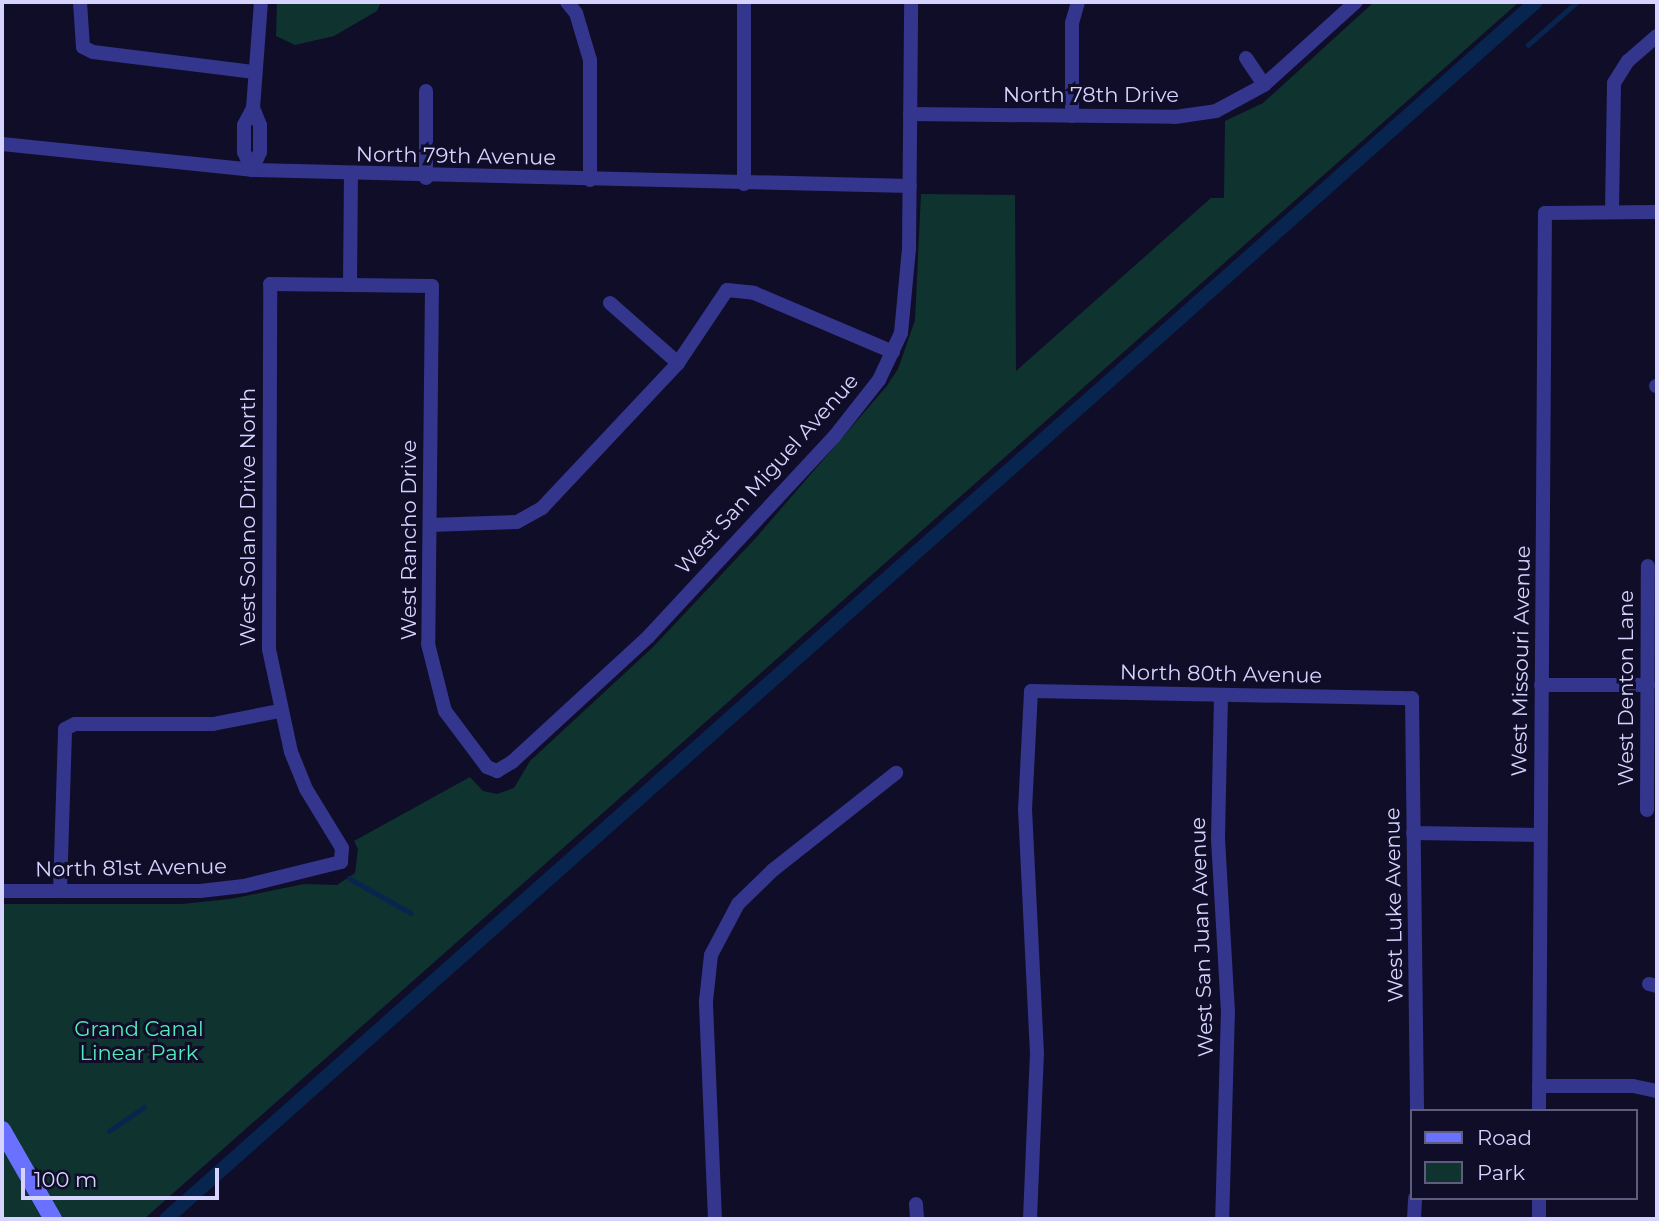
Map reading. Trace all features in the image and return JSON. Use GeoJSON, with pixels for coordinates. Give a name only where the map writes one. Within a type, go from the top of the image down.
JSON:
{"type":"FeatureCollection","features":[{"type":"Feature","properties":{"kind":"main road"},"geometry":{"type":"LineString","coordinates":[[2,1129],[53,1219]]}},
{"type":"Feature","properties":{"kind":"street"},"geometry":{"type":"LineString","coordinates":[[80,2],[83,47],[115,56],[253,72]]}},
{"type":"Feature","properties":{"kind":"street"},"geometry":{"type":"LineString","coordinates":[[252,170],[244,152],[244,125],[253,108],[253,72],[261,2]]}},
{"type":"Feature","properties":{"kind":"street"},"geometry":{"type":"LineString","coordinates":[[567,2],[576,13],[590,60],[590,180]]}},
{"type":"Feature","properties":{"kind":"street"},"geometry":{"type":"LineString","coordinates":[[744,2],[744,184]]}},
{"type":"Feature","properties":{"kind":"street","name":"West San Miguel Avenue"},"geometry":{"type":"LineString","coordinates":[[497,771],[547,732],[638,647],[747,533],[879,380],[905,318],[910,186],[911,2]]}},
{"type":"Feature","properties":{"kind":"street"},"geometry":{"type":"LineString","coordinates":[[1072,116],[1072,23],[1078,2]]}},
{"type":"Feature","properties":{"kind":"street","name":"North 78th Drive"},"geometry":{"type":"LineString","coordinates":[[910,114],[1195,116],[1216,111],[1264,85],[1356,2]]}},
{"type":"Feature","properties":{"kind":"street"},"geometry":{"type":"LineString","coordinates":[[1657,36],[1628,61],[1614,83],[1612,211],[1657,212]]}},
{"type":"Feature","properties":{"kind":"street"},"geometry":{"type":"LineString","coordinates":[[1246,58],[1264,85]]}},
{"type":"Feature","properties":{"kind":"street"},"geometry":{"type":"LineString","coordinates":[[426,91],[426,178]]}},
{"type":"Feature","properties":{"kind":"street","name":"North 79th Avenue"},"geometry":{"type":"LineString","coordinates":[[2,144],[252,170],[426,178],[910,186]]}},
{"type":"Feature","properties":{"kind":"street"},"geometry":{"type":"LineString","coordinates":[[350,285],[351,174]]}},
{"type":"Feature","properties":{"kind":"street","name":"West Missouri Avenue"},"geometry":{"type":"LineString","coordinates":[[1539,1109],[1545,213],[1612,211]]}},
{"type":"Feature","properties":{"kind":"street","name":"West Solano Drive North"},"geometry":{"type":"LineString","coordinates":[[341,862],[342,848],[306,789],[279,711],[266,619],[270,284],[350,285]]}},
{"type":"Feature","properties":{"kind":"street","name":"West Rancho Drive"},"geometry":{"type":"LineString","coordinates":[[350,285],[432,286],[428,644],[437,690],[456,729],[487,767],[497,771]]}},
{"type":"Feature","properties":{"kind":"street"},"geometry":{"type":"LineString","coordinates":[[430,525],[517,522],[542,508],[678,363],[727,290],[754,293],[893,352]]}},
{"type":"Feature","properties":{"kind":"street"},"geometry":{"type":"LineString","coordinates":[[610,303],[678,363]]}},
{"type":"Feature","properties":{"kind":"street","name":"West Denton Lane"},"geometry":{"type":"LineString","coordinates":[[1647,810],[1648,566]]}},
{"type":"Feature","properties":{"kind":"street"},"geometry":{"type":"LineString","coordinates":[[1541,685],[1647,685]]}},
{"type":"Feature","properties":{"kind":"street","name":"North 80th Avenue"},"geometry":{"type":"LineString","coordinates":[[1030,1219],[1037,1054],[1025,810],[1031,691],[1412,698]]}},
{"type":"Feature","properties":{"kind":"street","name":"West San Juan Avenue"},"geometry":{"type":"LineString","coordinates":[[1221,695],[1218,839],[1228,1010],[1222,1219]]}},
{"type":"Feature","properties":{"kind":"street","name":"West Luke Avenue"},"geometry":{"type":"LineString","coordinates":[[1412,698],[1418,964],[1417,1109]]}},
{"type":"Feature","properties":{"kind":"street"},"geometry":{"type":"LineString","coordinates":[[60,891],[65,729],[75,724],[213,724],[279,711]]}},
{"type":"Feature","properties":{"kind":"street"},"geometry":{"type":"LineString","coordinates":[[715,1219],[706,1001],[711,955],[738,904],[764,878],[896,773]]}},
{"type":"Feature","properties":{"kind":"street"},"geometry":{"type":"LineString","coordinates":[[1413,833],[1540,835]]}},
{"type":"Feature","properties":{"kind":"street","name":"North 81st Avenue"},"geometry":{"type":"LineString","coordinates":[[2,891],[200,891],[244,886],[341,862]]}},
{"type":"Feature","properties":{"kind":"street"},"geometry":{"type":"LineString","coordinates":[[1539,1086],[1633,1086],[1657,1091]]}},
{"type":"Feature","properties":{"kind":"street"},"geometry":{"type":"LineString","coordinates":[[1414,1219],[1415,1200]]}},
{"type":"Feature","properties":{"kind":"street"},"geometry":{"type":"LineString","coordinates":[[1539,1200],[1539,1219]]}},
{"type":"Feature","properties":{"kind":"green space"},"geometry":{"type":"Polygon","coordinates":[[[277,2],[381,2],[377,11],[334,36],[295,45],[276,36],[277,2]]]}},
{"type":"Feature","properties":{"kind":"green space","name":"Grand Canal Linear Park"},"geometry":{"type":"Polygon","coordinates":[[[1374,2],[1519,2],[144,1219],[2,1219],[2,904],[182,904],[230,899],[304,884],[337,885],[355,873],[358,849],[354,841],[470,777],[483,791],[497,794],[514,788],[530,761],[653,647],[754,540],[886,387],[898,369],[915,320],[921,194],[1015,195],[1016,371],[1211,198],[1224,198],[1225,121],[1263,103],[1374,2]]]}},
{"type":"Feature","properties":{"kind":"waterway"},"geometry":{"type":"LineString","coordinates":[[166,1219],[1536,2]]}},
{"type":"Feature","properties":{"kind":"waterway"},"geometry":{"type":"LineString","coordinates":[[1528,45],[1577,2]]}},
{"type":"Feature","properties":{"kind":"waterway"},"geometry":{"type":"LineString","coordinates":[[349,878],[411,913]]}},
{"type":"Feature","properties":{"kind":"waterway"},"geometry":{"type":"LineString","coordinates":[[109,1131],[144,1107]]}}]}
